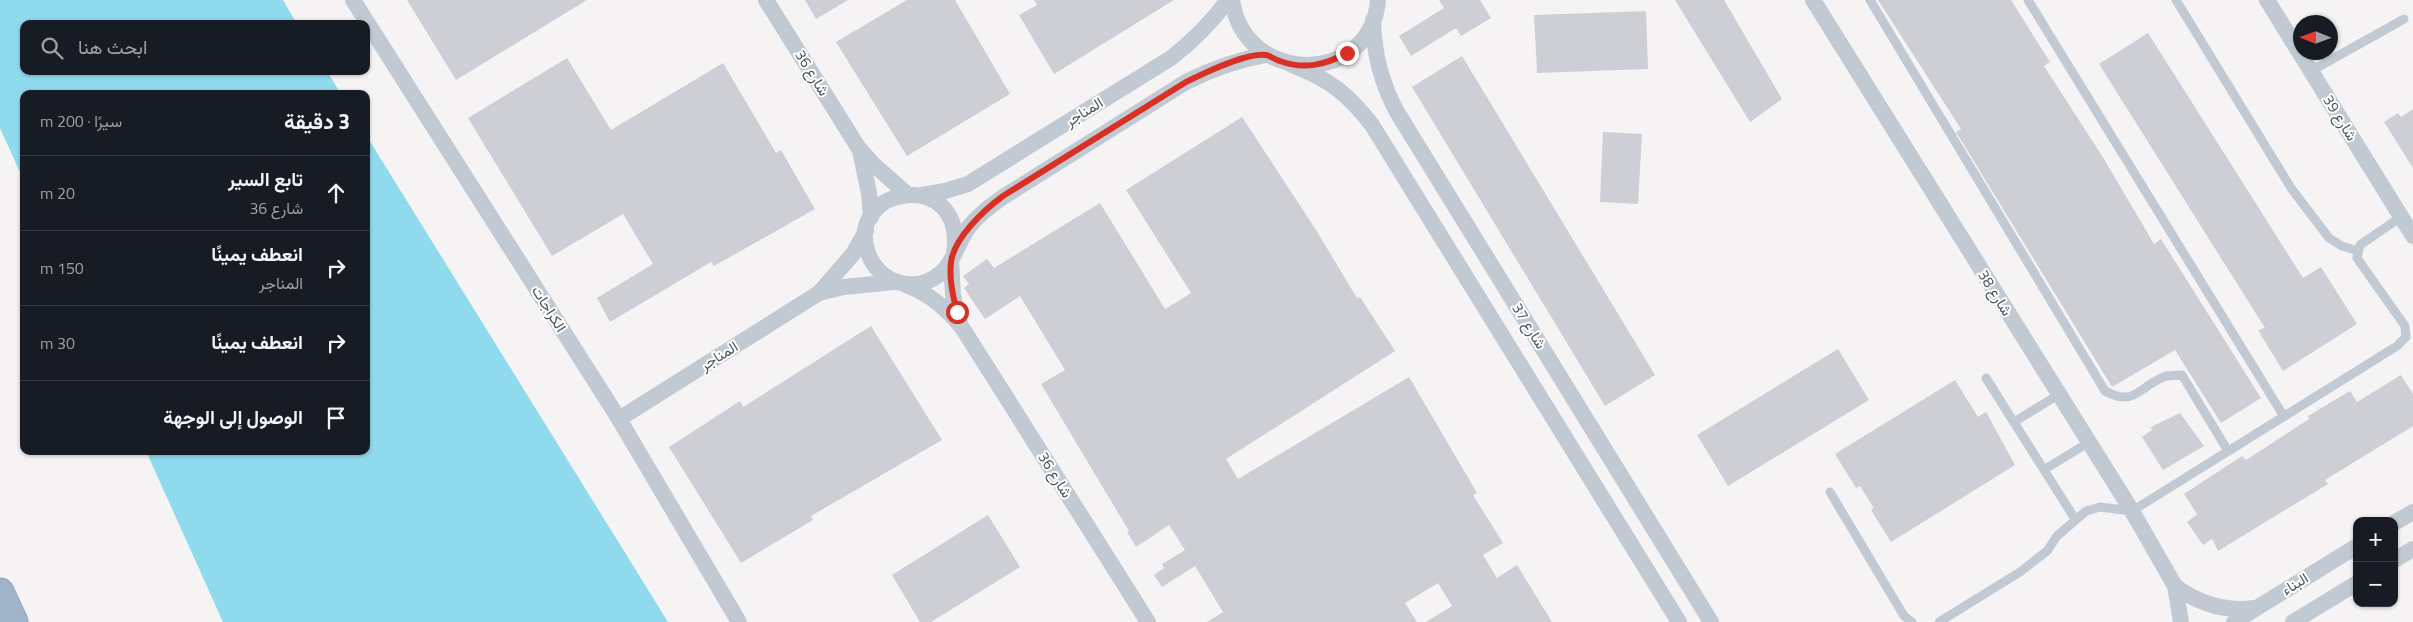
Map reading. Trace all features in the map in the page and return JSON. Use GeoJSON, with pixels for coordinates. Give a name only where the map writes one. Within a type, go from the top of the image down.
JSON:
{"type":"FeatureCollection","features":[{"type":"Feature","properties":{"kind":"highway"},"geometry":{"type":"LineString","coordinates":[[0,592],[14,622]]}},
{"type":"Feature","properties":{"kind":"street","name":"الكراجات"},"geometry":{"type":"LineString","coordinates":[[353,0],[366,20]]}},
{"type":"Feature","properties":{"kind":"street","name":"شارع 36"},"geometry":{"type":"LineString","coordinates":[[766,0],[858,147],[889,180],[914,194]]}},
{"type":"Feature","properties":{"kind":"street","name":"المناجر"},"geometry":{"type":"LineString","coordinates":[[914,194],[945,191],[968,184],[1170,58],[1194,40],[1214,19],[1228,0]]}},
{"type":"Feature","properties":{"kind":"street"},"geometry":{"type":"LineString","coordinates":[[1232,0],[1238,22],[1245,35],[1265,55]]}},
{"type":"Feature","properties":{"kind":"street"},"geometry":{"type":"LineString","coordinates":[[1292,65],[1320,65],[1340,57],[1358,44],[1373,20],[1378,0]]}},
{"type":"Feature","properties":{"kind":"street","name":"شارع 38"},"geometry":{"type":"LineString","coordinates":[[1813,0],[2132,511],[2175,586],[2181,622]]}},
{"type":"Feature","properties":{"kind":"street","name":"شارع 39"},"geometry":{"type":"LineString","coordinates":[[2267,0],[2413,236]]}},
{"type":"Feature","properties":{"kind":"street","name":"شارع 37"},"geometry":{"type":"LineString","coordinates":[[1373,20],[1378,68],[1386,91],[1397,112],[1711,622]]}},
{"type":"Feature","properties":{"kind":"street","name":"الكراجات"},"geometry":{"type":"LineString","coordinates":[[370,27],[619,420],[739,622]]}},
{"type":"Feature","properties":{"kind":"street","name":"المناجر"},"geometry":{"type":"LineString","coordinates":[[952,257],[966,231],[983,212],[1003,196],[1186,82],[1211,69],[1238,60],[1265,55]]}},
{"type":"Feature","properties":{"kind":"street","name":"شارع 37"},"geometry":{"type":"LineString","coordinates":[[1265,55],[1316,74],[1338,87],[1357,105],[1372,125],[1679,622]]}},
{"type":"Feature","properties":{"kind":"street","name":"شارع 36"},"geometry":{"type":"LineString","coordinates":[[858,147],[867,186],[868,224]]}},
{"type":"Feature","properties":{"kind":"street"},"geometry":{"type":"LineString","coordinates":[[914,194],[935,201],[946,211],[954,224],[956,238],[952,257],[942,272],[931,280],[917,285],[899,283],[881,274],[871,262],[866,247],[868,224],[880,206],[892,198],[914,194]]}},
{"type":"Feature","properties":{"kind":"street","name":"المناجر"},"geometry":{"type":"LineString","coordinates":[[619,420],[819,293],[853,254],[868,224]]}},
{"type":"Feature","properties":{"kind":"street","name":"شارع 36"},"geometry":{"type":"LineString","coordinates":[[952,257],[953,295],[962,329]]}},
{"type":"Feature","properties":{"kind":"street","name":"المناجر"},"geometry":{"type":"LineString","coordinates":[[819,293],[844,287],[899,283]]}},
{"type":"Feature","properties":{"kind":"street","name":"شارع 36"},"geometry":{"type":"LineString","coordinates":[[899,283],[931,296],[948,311],[962,329],[1148,622]]}},
{"type":"Feature","properties":{"kind":"street"},"geometry":{"type":"LineString","coordinates":[[2398,521],[2413,512]]}},
{"type":"Feature","properties":{"kind":"street","name":"البناء"},"geometry":{"type":"LineString","coordinates":[[2234,622],[2353,548]]}},
{"type":"Feature","properties":{"kind":"street"},"geometry":{"type":"LineString","coordinates":[[2398,558],[2413,549]]}},
{"type":"Feature","properties":{"kind":"street","name":"البناء"},"geometry":{"type":"LineString","coordinates":[[2293,622],[2353,585]]}},
{"type":"Feature","properties":{"kind":"street","name":"شارع 38"},"geometry":{"type":"LineString","coordinates":[[2175,586],[2199,602],[2213,606],[2242,610],[2256,608]]}},
{"type":"Feature","properties":{"kind":"lane"},"geometry":{"type":"LineString","coordinates":[[1870,0],[2105,391],[2115,397],[2129,398],[2166,376],[2182,375],[2228,451]]}},
{"type":"Feature","properties":{"kind":"lane"},"geometry":{"type":"LineString","coordinates":[[2028,0],[2283,416]]}},
{"type":"Feature","properties":{"kind":"lane"},"geometry":{"type":"LineString","coordinates":[[2176,0],[2291,188],[2329,238],[2342,246],[2358,252]]}},
{"type":"Feature","properties":{"kind":"lane"},"geometry":{"type":"LineString","coordinates":[[2311,71],[2404,19]]}},
{"type":"Feature","properties":{"kind":"lane"},"geometry":{"type":"LineString","coordinates":[[1939,622],[2020,572],[2047,551],[2057,536],[2075,519],[2086,512],[2100,507],[2132,511],[2397,346],[2406,337],[2404,326],[2361,263],[2358,258],[2358,252],[2360,245],[2401,216]]}},
{"type":"Feature","properties":{"kind":"lane"},"geometry":{"type":"LineString","coordinates":[[1986,378],[2075,519]]}},
{"type":"Feature","properties":{"kind":"lane"},"geometry":{"type":"LineString","coordinates":[[2014,422],[2058,395]]}},
{"type":"Feature","properties":{"kind":"lane"},"geometry":{"type":"LineString","coordinates":[[2045,470],[2088,442]]}},
{"type":"Feature","properties":{"kind":"lane"},"geometry":{"type":"LineString","coordinates":[[1830,492],[1904,616],[1912,622]]}},
{"type":"Feature","properties":{"kind":"water"},"geometry":{"type":"Polygon","coordinates":[[[0,0],[283,0],[295,20],[20,20],[20,75],[329,75],[339,90],[20,90],[20,172],[0,128],[0,0]]]}},
{"type":"Feature","properties":{"kind":"water"},"geometry":{"type":"Polygon","coordinates":[[[370,141],[668,622],[223,622],[148,455],[370,455],[370,141]]]}},
{"type":"Feature","properties":{"kind":"building"},"geometry":{"type":"Polygon","coordinates":[[[407,0],[587,0],[456,80],[407,0]]]}},
{"type":"Feature","properties":{"kind":"building"},"geometry":{"type":"Polygon","coordinates":[[[805,0],[848,0],[816,19],[805,0]]]}},
{"type":"Feature","properties":{"kind":"building"},"geometry":{"type":"Polygon","coordinates":[[[907,0],[955,0],[1010,94],[907,156],[836,42],[907,0]]]}},
{"type":"Feature","properties":{"kind":"building"},"geometry":{"type":"Polygon","coordinates":[[[1034,0],[1174,0],[1054,74],[1019,15],[1037,5],[1034,0]]]}},
{"type":"Feature","properties":{"kind":"building"},"geometry":{"type":"Polygon","coordinates":[[[1439,0],[1480,0],[1491,18],[1461,36],[1456,28],[1411,56],[1399,36],[1444,8],[1439,0]]]}},
{"type":"Feature","properties":{"kind":"building"},"geometry":{"type":"Polygon","coordinates":[[[1675,0],[1724,0],[1782,99],[1750,122],[1675,0]]]}},
{"type":"Feature","properties":{"kind":"building"},"geometry":{"type":"Polygon","coordinates":[[[1878,0],[2011,0],[2050,62],[2044,66],[2104,159],[2154,244],[2161,239],[2261,398],[2221,423],[2175,350],[2112,387],[1956,132],[1961,129],[1878,0]]]}},
{"type":"Feature","properties":{"kind":"building"},"geometry":{"type":"Polygon","coordinates":[[[1646,11],[1648,69],[1537,73],[1534,15],[1646,11]]]}},
{"type":"Feature","properties":{"kind":"building"},"geometry":{"type":"Polygon","coordinates":[[[2148,33],[2303,278],[2321,267],[2357,324],[2283,371],[2258,330],[2265,328],[2099,64],[2148,33]]]}},
{"type":"Feature","properties":{"kind":"building"},"geometry":{"type":"Polygon","coordinates":[[[1462,56],[1655,375],[1605,406],[1412,87],[1462,56]]]}},
{"type":"Feature","properties":{"kind":"building"},"geometry":{"type":"Polygon","coordinates":[[[567,58],[611,130],[723,63],[776,153],[781,150],[815,209],[714,266],[711,262],[610,322],[597,298],[653,264],[623,214],[552,256],[468,118],[567,58]]]}},
{"type":"Feature","properties":{"kind":"building"},"geometry":{"type":"Polygon","coordinates":[[[2413,109],[2413,168],[2384,122],[2398,113],[2401,117],[2413,109]]]}},
{"type":"Feature","properties":{"kind":"building"},"geometry":{"type":"Polygon","coordinates":[[[1242,117],[1316,230],[1357,298],[1360,297],[1395,351],[1226,459],[1238,479],[1409,377],[1477,493],[1473,495],[1503,543],[1483,555],[1497,578],[1517,565],[1552,622],[1426,622],[1452,606],[1438,583],[1405,603],[1417,622],[1207,622],[1223,612],[1195,566],[1162,587],[1154,575],[1164,568],[1162,564],[1185,550],[1169,525],[1136,547],[1127,532],[1129,531],[1041,384],[1065,370],[1020,296],[985,319],[964,288],[969,284],[963,276],[987,259],[994,268],[1100,203],[1165,309],[1180,300],[1191,293],[1126,190],[1242,117]]]}},
{"type":"Feature","properties":{"kind":"building"},"geometry":{"type":"Polygon","coordinates":[[[1603,132],[1642,134],[1638,204],[1600,202],[1603,132]]]}},
{"type":"Feature","properties":{"kind":"building"},"geometry":{"type":"Polygon","coordinates":[[[871,326],[942,440],[811,516],[813,520],[741,563],[669,447],[740,401],[743,407],[871,326]]]}},
{"type":"Feature","properties":{"kind":"building"},"geometry":{"type":"Polygon","coordinates":[[[1838,349],[1869,400],[1728,486],[1697,435],[1838,349]]]}},
{"type":"Feature","properties":{"kind":"building"},"geometry":{"type":"Polygon","coordinates":[[[2401,375],[2413,394],[2413,426],[2325,480],[2328,484],[2218,551],[2212,539],[2203,545],[2187,522],[2197,514],[2184,494],[2242,456],[2246,460],[2309,419],[2308,416],[2350,391],[2357,402],[2401,375]]]}},
{"type":"Feature","properties":{"kind":"building"},"geometry":{"type":"Polygon","coordinates":[[[1955,380],[1978,417],[1986,412],[2015,465],[1891,542],[1871,510],[1874,508],[1860,486],[1856,488],[1835,454],[1955,380]]]}},
{"type":"Feature","properties":{"kind":"building"},"geometry":{"type":"Polygon","coordinates":[[[2180,413],[2204,446],[2163,470],[2142,437],[2152,430],[2151,427],[2180,413]]]}},
{"type":"Feature","properties":{"kind":"building"},"geometry":{"type":"Polygon","coordinates":[[[988,515],[1020,567],[931,622],[920,622],[892,575],[988,515]]]}},
{"type":"Feature","properties":{"kind":"route"},"geometry":{"type":"LineString","coordinates":[[957,312],[951,278],[951,261],[954,253],[966,231],[983,212],[1003,196],[1186,82],[1211,69],[1238,60],[1265,55],[1292,65],[1320,65],[1347,53]]}}]}
